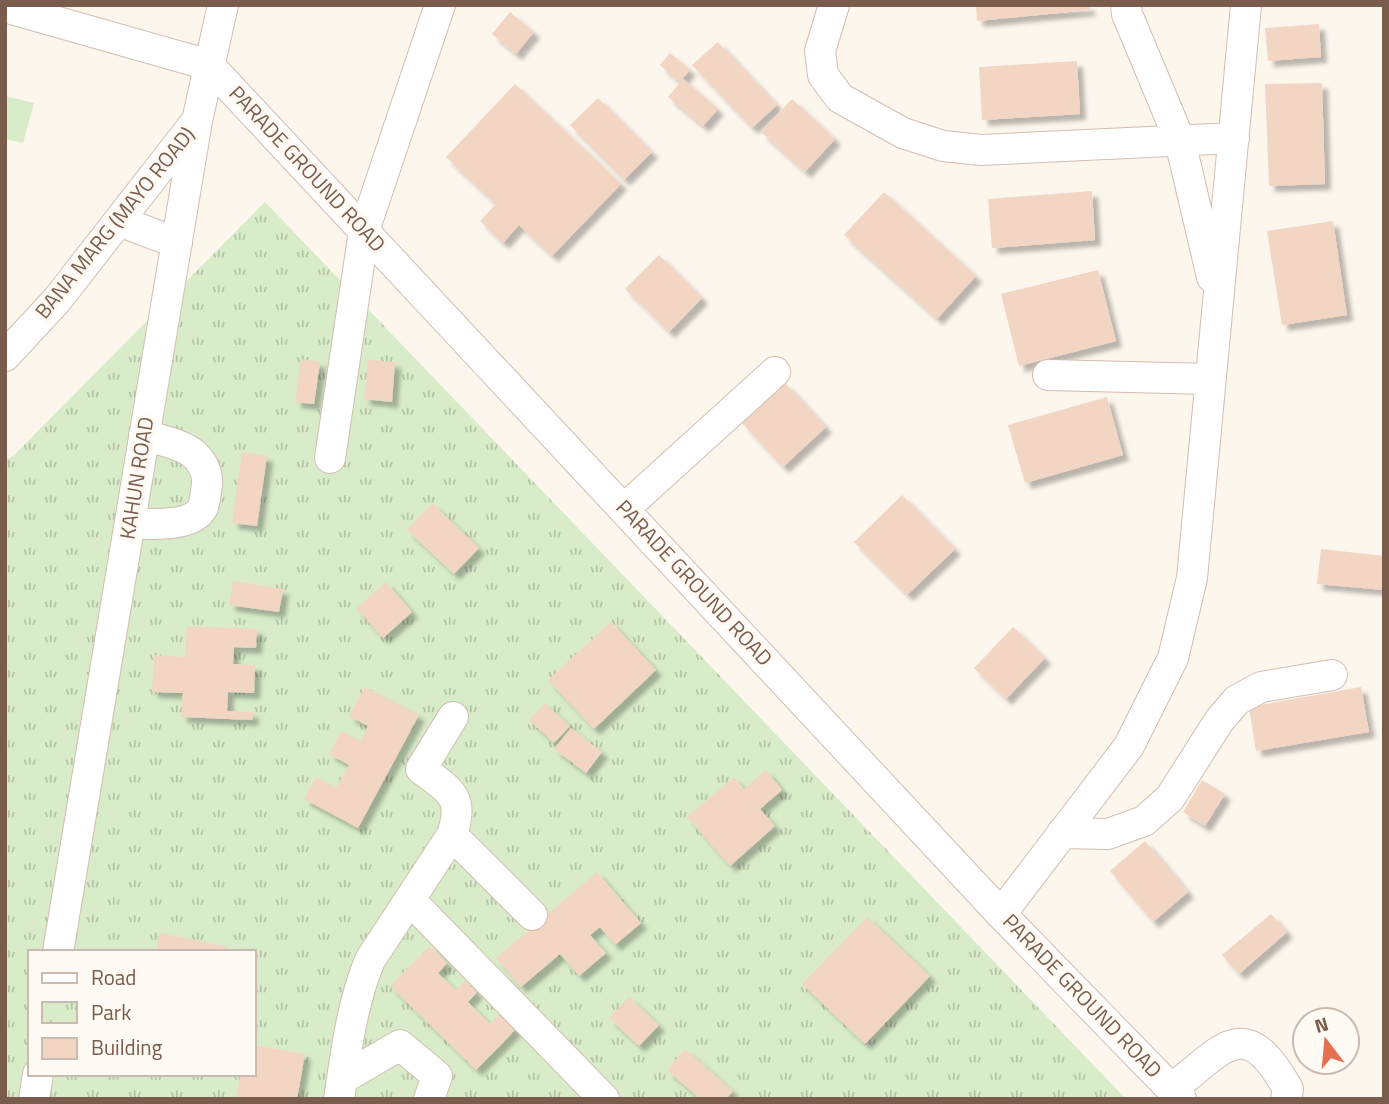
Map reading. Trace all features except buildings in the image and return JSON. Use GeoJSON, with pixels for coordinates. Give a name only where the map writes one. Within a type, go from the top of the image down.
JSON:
{"type":"FeatureCollection","features":[{"type":"Feature","properties":{"kind":"street","name":"KAHUN ROAD"},"geometry":{"type":"LineString","coordinates":[[58,950],[197,121],[222,5]]}},
{"type":"Feature","properties":{"kind":"street"},"geometry":{"type":"LineString","coordinates":[[330,458],[364,231],[440,5]]}},
{"type":"Feature","properties":{"kind":"street"},"geometry":{"type":"LineString","coordinates":[[834,5],[820,51],[823,75],[840,98],[903,133],[943,146],[981,150],[1234,138]]}},
{"type":"Feature","properties":{"kind":"street"},"geometry":{"type":"LineString","coordinates":[[1126,5],[1127,14],[1180,141],[1218,302]]}},
{"type":"Feature","properties":{"kind":"street"},"geometry":{"type":"LineString","coordinates":[[1001,914],[1129,746],[1173,659],[1192,579],[1246,5]]}},
{"type":"Feature","properties":{"kind":"street"},"geometry":{"type":"LineString","coordinates":[[5,7],[209,65]]}},
{"type":"Feature","properties":{"kind":"street","name":"PARADE GROUND ROAD"},"geometry":{"type":"LineString","coordinates":[[209,65],[1001,914],[1177,1094]]}},
{"type":"Feature","properties":{"kind":"street","name":"BANA MARG (MAYO ROAD)"},"geometry":{"type":"LineString","coordinates":[[5,356],[57,300],[197,121]]}},
{"type":"Feature","properties":{"kind":"street"},"geometry":{"type":"LineString","coordinates":[[119,221],[177,243]]}},
{"type":"Feature","properties":{"kind":"street"},"geometry":{"type":"LineString","coordinates":[[624,509],[775,372]]}},
{"type":"Feature","properties":{"kind":"street"},"geometry":{"type":"LineString","coordinates":[[1048,375],[1211,379]]}},
{"type":"Feature","properties":{"kind":"street"},"geometry":{"type":"LineString","coordinates":[[130,523],[169,524],[188,519],[203,507],[207,484],[207,474],[200,460],[190,451],[144,435]]}},
{"type":"Feature","properties":{"kind":"street"},"geometry":{"type":"LineString","coordinates":[[1062,833],[1108,834],[1144,821],[1170,798],[1219,721],[1237,700],[1261,687],[1332,675]]}},
{"type":"Feature","properties":{"kind":"street"},"geometry":{"type":"LineString","coordinates":[[340,1089],[361,980],[370,960],[452,835],[458,816],[457,802],[452,793],[421,769],[453,717]]}},
{"type":"Feature","properties":{"kind":"street"},"geometry":{"type":"LineString","coordinates":[[452,835],[532,915]]}},
{"type":"Feature","properties":{"kind":"street"},"geometry":{"type":"LineString","coordinates":[[410,900],[604,1099]]}},
{"type":"Feature","properties":{"kind":"street"},"geometry":{"type":"LineString","coordinates":[[1177,1094],[1224,1048],[1244,1042],[1254,1046],[1281,1076],[1288,1089],[1286,1099]]}},
{"type":"Feature","properties":{"kind":"street"},"geometry":{"type":"LineString","coordinates":[[340,1089],[400,1045],[437,1076],[429,1099]]}},
{"type":"Feature","properties":{"kind":"street"},"geometry":{"type":"LineString","coordinates":[[34,1099],[38,1076]]}},
{"type":"Feature","properties":{"kind":"green space"},"geometry":{"type":"Polygon","coordinates":[[[5,96],[34,103],[23,143],[5,139],[5,96]]]}},
{"type":"Feature","properties":{"kind":"green space"},"geometry":{"type":"Polygon","coordinates":[[[265,202],[1126,1099],[5,1099],[5,460],[13,456],[265,202]]]}}]}
